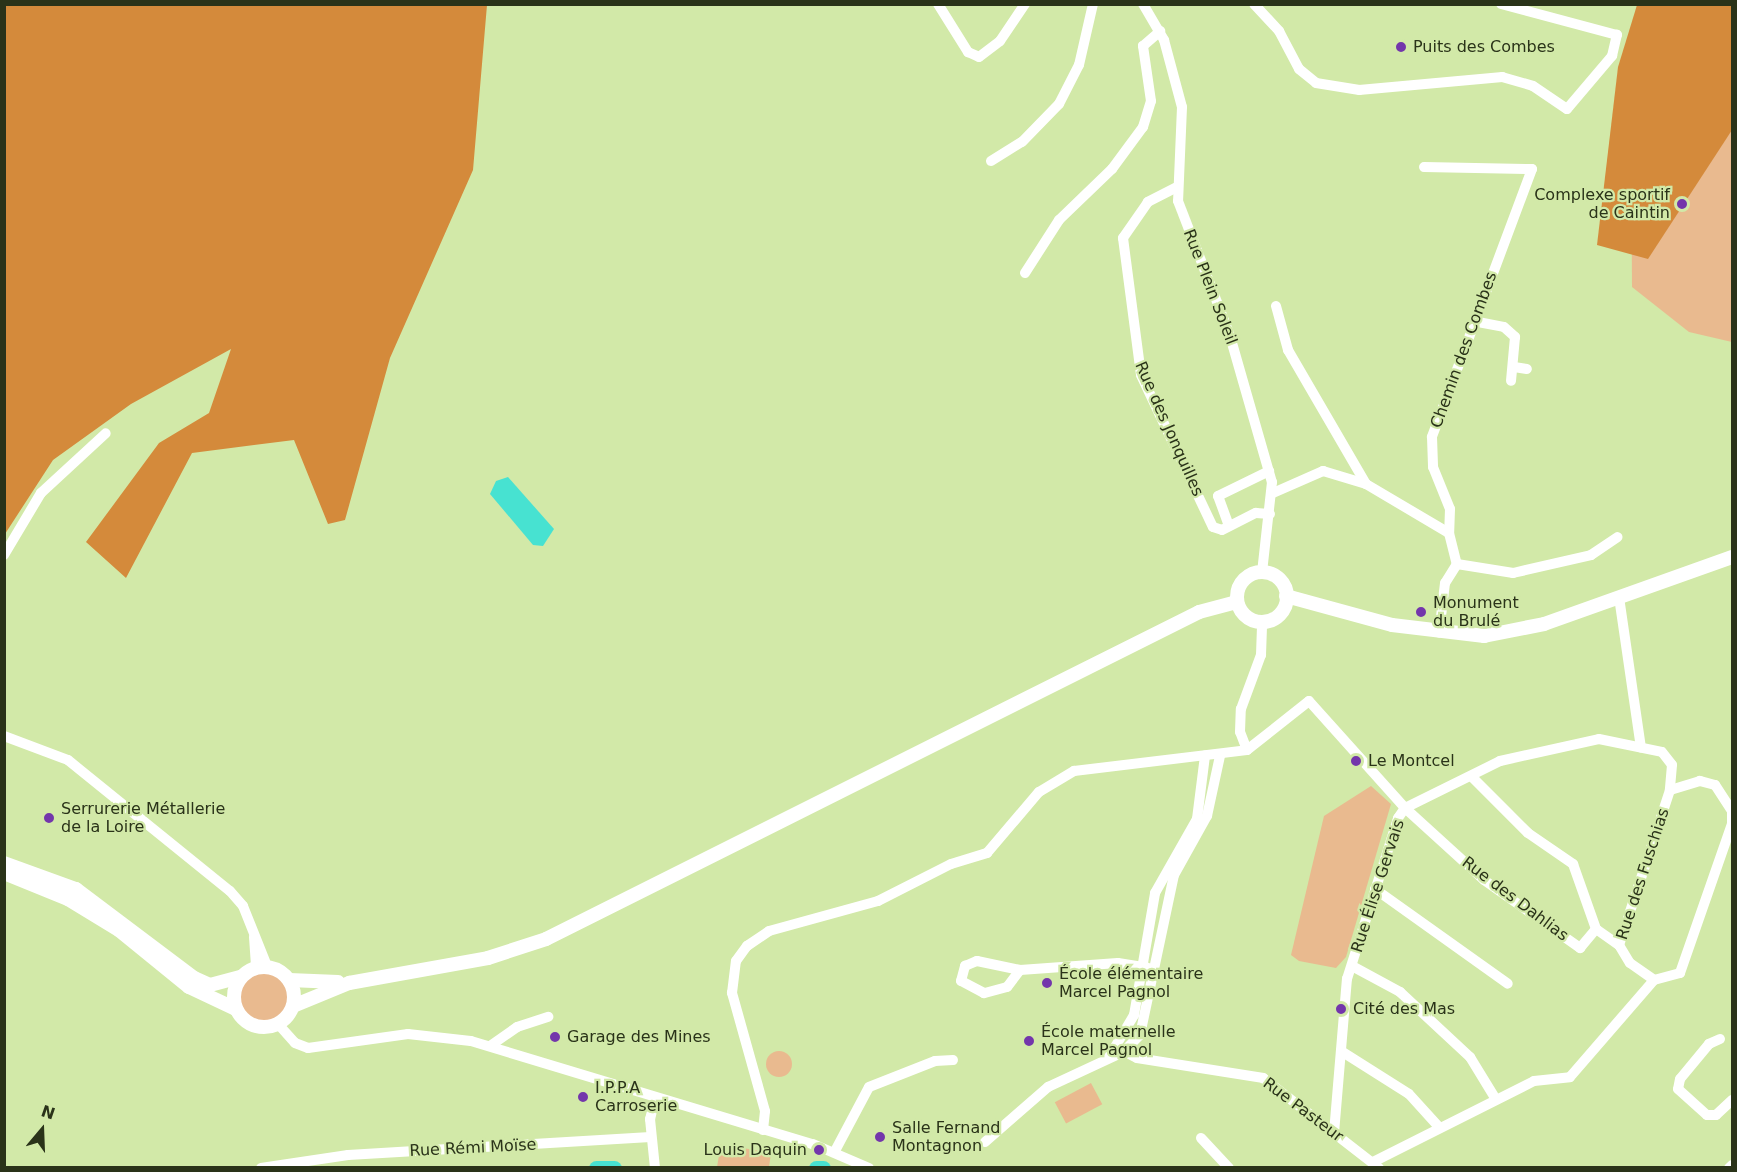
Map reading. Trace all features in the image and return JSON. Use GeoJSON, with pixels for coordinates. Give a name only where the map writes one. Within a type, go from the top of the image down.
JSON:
{"type":"FeatureCollection","features":[{"type":"Feature","properties":{"kind":"main road"},"geometry":{"type":"LineString","coordinates":[[1286,596],[1440,633],[1484,636],[1544,624],[1732,557]]}},
{"type":"Feature","properties":{"kind":"main road"},"geometry":{"type":"LineString","coordinates":[[1262,572],[1277,578],[1286,596],[1278,616],[1262,622],[1246,616],[1237,602],[1243,581],[1262,572]]}},
{"type":"Feature","properties":{"kind":"main road"},"geometry":{"type":"LineString","coordinates":[[4,863],[76,889],[194,978],[210,986],[240,977],[262,967],[290,980],[349,982],[488,958],[546,939],[1199,612],[1237,602]]}},
{"type":"Feature","properties":{"kind":"main road"},"geometry":{"type":"LineString","coordinates":[[4,873],[68,899],[120,930],[189,987],[236,1009],[249,1023],[278,1024],[293,1006],[349,982]]}},
{"type":"Feature","properties":{"kind":"main road"},"geometry":{"type":"LineString","coordinates":[[236,1009],[240,977]]}},
{"type":"Feature","properties":{"kind":"main road"},"geometry":{"type":"LineString","coordinates":[[290,980],[293,1006]]}},
{"type":"Feature","properties":{"kind":"street"},"geometry":{"type":"LineString","coordinates":[[938,4],[968,52],[979,57],[1000,41],[1025,4]]}},
{"type":"Feature","properties":{"kind":"street"},"geometry":{"type":"LineString","coordinates":[[991,161],[1022,142],[1059,104],[1079,66],[1093,4]]}},
{"type":"Feature","properties":{"kind":"street","name":"Rue Plein Soleil"},"geometry":{"type":"LineString","coordinates":[[1143,4],[1160,31],[1182,107],[1177,187],[1189,233],[1230,336],[1269,471],[1273,493],[1262,572]]}},
{"type":"Feature","properties":{"kind":"street"},"geometry":{"type":"LineString","coordinates":[[1254,4],[1286,40],[1299,69],[1316,82],[1359,90],[1502,77],[1533,86],[1567,109],[1612,56],[1617,35],[1501,4]]}},
{"type":"Feature","properties":{"kind":"street"},"geometry":{"type":"LineString","coordinates":[[1025,273],[1059,220],[1112,169],[1143,127],[1151,101],[1143,46],[1160,31]]}},
{"type":"Feature","properties":{"kind":"street","name":"Chemin des Combes"},"geometry":{"type":"LineString","coordinates":[[1424,167],[1532,169],[1478,322],[1432,437],[1433,467],[1450,509],[1449,533],[1457,564]]}},
{"type":"Feature","properties":{"kind":"street","name":"Rue des Jonquilles"},"geometry":{"type":"LineString","coordinates":[[1177,187],[1148,202],[1123,238],[1134,296],[1136,356],[1213,526],[1229,526]]}},
{"type":"Feature","properties":{"kind":"street"},"geometry":{"type":"LineString","coordinates":[[1276,306],[1288,350],[1366,484]]}},
{"type":"Feature","properties":{"kind":"street"},"geometry":{"type":"LineString","coordinates":[[1478,322],[1504,327],[1515,337],[1511,381]]}},
{"type":"Feature","properties":{"kind":"street"},"geometry":{"type":"LineString","coordinates":[[1514,367],[1527,369]]}},
{"type":"Feature","properties":{"kind":"street"},"geometry":{"type":"LineString","coordinates":[[4,555],[41,493],[106,433]]}},
{"type":"Feature","properties":{"kind":"street"},"geometry":{"type":"LineString","coordinates":[[1269,471],[1218,496],[1229,526],[1256,513],[1270,514]]}},
{"type":"Feature","properties":{"kind":"street"},"geometry":{"type":"LineString","coordinates":[[1273,493],[1323,471],[1366,484],[1449,533]]}},
{"type":"Feature","properties":{"kind":"street"},"geometry":{"type":"LineString","coordinates":[[1440,633],[1445,583],[1457,564],[1512,573],[1591,555],[1618,537]]}},
{"type":"Feature","properties":{"kind":"street"},"geometry":{"type":"LineString","coordinates":[[1619,597],[1641,747]]}},
{"type":"Feature","properties":{"kind":"street"},"geometry":{"type":"LineString","coordinates":[[1247,750],[1239,732],[1241,709],[1261,655],[1262,622]]}},
{"type":"Feature","properties":{"kind":"street"},"geometry":{"type":"LineString","coordinates":[[763,1130],[765,1111],[732,993],[736,961],[747,946],[768,931],[878,901],[951,864],[987,854],[1040,792],[1074,771],[1220,756],[1247,750],[1309,702],[1405,808]]}},
{"type":"Feature","properties":{"kind":"street"},"geometry":{"type":"LineString","coordinates":[[4,736],[68,760],[230,891],[254,933],[262,967]]}},
{"type":"Feature","properties":{"kind":"street","name":"Rue Élise Gervais"},"geometry":{"type":"LineString","coordinates":[[1334,1133],[1341,1051],[1352,966],[1405,808],[1472,777],[1500,760],[1599,739],[1662,752],[1672,765],[1670,790]]}},
{"type":"Feature","properties":{"kind":"street"},"geometry":{"type":"LineString","coordinates":[[1120,1050],[1134,1015],[1155,893],[1197,819],[1205,756]]}},
{"type":"Feature","properties":{"kind":"street"},"geometry":{"type":"LineString","coordinates":[[985,1142],[1048,1088],[1106,1059],[1140,1035],[1174,875],[1207,816],[1220,756]]}},
{"type":"Feature","properties":{"kind":"street"},"geometry":{"type":"LineString","coordinates":[[1472,777],[1528,833],[1573,864],[1596,928],[1619,945]]}},
{"type":"Feature","properties":{"kind":"street"},"geometry":{"type":"LineString","coordinates":[[1376,1165],[1438,1127],[1495,1098],[1534,1081],[1570,1077],[1654,980],[1680,973],[1732,824],[1732,811],[1715,785],[1700,781],[1670,790]]}},
{"type":"Feature","properties":{"kind":"street","name":"Rue des Fuschias"},"geometry":{"type":"LineString","coordinates":[[1654,980],[1630,963],[1619,945],[1670,790]]}},
{"type":"Feature","properties":{"kind":"street","name":"Rue des Dahlias"},"geometry":{"type":"LineString","coordinates":[[1405,808],[1484,880],[1580,948],[1596,928]]}},
{"type":"Feature","properties":{"kind":"street"},"geometry":{"type":"LineString","coordinates":[[1376,889],[1508,984]]}},
{"type":"Feature","properties":{"kind":"street"},"geometry":{"type":"LineString","coordinates":[[1020,970],[1007,987],[984,993],[961,981],[965,966],[977,961],[1020,970],[1118,963],[1154,969]]}},
{"type":"Feature","properties":{"kind":"street"},"geometry":{"type":"LineString","coordinates":[[1352,966],[1400,992],[1470,1057],[1495,1098]]}},
{"type":"Feature","properties":{"kind":"street"},"geometry":{"type":"LineString","coordinates":[[490,1046],[517,1028],[548,1017]]}},
{"type":"Feature","properties":{"kind":"street"},"geometry":{"type":"LineString","coordinates":[[278,1024],[294,1043],[308,1048],[408,1034],[490,1046],[835,1151],[869,1167]]}},
{"type":"Feature","properties":{"kind":"street"},"geometry":{"type":"LineString","coordinates":[[1720,1039],[1709,1044],[1680,1079],[1678,1089],[1707,1115],[1716,1115],[1732,1100]]}},
{"type":"Feature","properties":{"kind":"street","name":"Rue Pasteur"},"geometry":{"type":"LineString","coordinates":[[1120,1050],[1183,1066],[1263,1078],[1376,1165]]}},
{"type":"Feature","properties":{"kind":"street"},"geometry":{"type":"LineString","coordinates":[[1341,1051],[1409,1094],[1438,1127]]}},
{"type":"Feature","properties":{"kind":"street"},"geometry":{"type":"LineString","coordinates":[[835,1151],[869,1087],[935,1061],[953,1060]]}},
{"type":"Feature","properties":{"kind":"street"},"geometry":{"type":"LineString","coordinates":[[655,1098],[650,1137],[655,1167]]}},
{"type":"Feature","properties":{"kind":"street","name":"Rue Rémi Moïse"},"geometry":{"type":"LineString","coordinates":[[261,1167],[348,1155],[650,1137]]}},
{"type":"Feature","properties":{"kind":"street"},"geometry":{"type":"LineString","coordinates":[[1201,1138],[1229,1167]]}},
{"type":"Feature","properties":{"kind":"shaded area"},"geometry":{"type":"Polygon","coordinates":[[[5,4],[487,5],[473,170],[390,358],[345,520],[328,524],[294,440],[192,453],[126,578],[86,542],[159,443],[209,413],[231,349],[131,404],[53,460],[5,534],[5,4]]]}},
{"type":"Feature","properties":{"kind":"shaded area","name":"Complexe sportif de Caintin"},"geometry":{"type":"Polygon","coordinates":[[[1637,5],[1732,5],[1732,130],[1648,259],[1597,245],[1618,67],[1637,5]]]}},
{"type":"Feature","properties":{"kind":"shaded area","name":"Complexe sportif de Caintin"},"geometry":{"type":"Polygon","coordinates":[[[1732,5],[1732,342],[1689,332],[1632,287],[1631,121],[1732,5]]]}},
{"type":"Feature","properties":{"kind":"shaded area"},"geometry":{"type":"Polygon","coordinates":[[[1371,786],[1391,804],[1346,957],[1336,968],[1299,961],[1291,955],[1324,816],[1371,786]]]}},
{"type":"Feature","properties":{"kind":"shaded area"},"geometry":{"type":"Polygon","coordinates":[[[264,970],[278,974],[286,982],[290,996],[286,1010],[278,1018],[264,1022],[250,1018],[242,1010],[238,996],[242,982],[250,974],[264,970]]]}},
{"type":"Feature","properties":{"kind":"shaded area"},"geometry":{"type":"Polygon","coordinates":[[[779,1051],[788,1055],[792,1064],[788,1073],[779,1077],[770,1073],[766,1064],[770,1055],[779,1051]]]}},
{"type":"Feature","properties":{"kind":"shaded area"},"geometry":{"type":"Polygon","coordinates":[[[1091,1083],[1102,1104],[1066,1123],[1055,1102],[1091,1083]]]}},
{"type":"Feature","properties":{"kind":"shaded area"},"geometry":{"type":"Polygon","coordinates":[[[721,1144],[771,1153],[769,1167],[717,1167],[721,1144]]]}},
{"type":"Feature","properties":{"kind":"water"},"geometry":{"type":"Polygon","coordinates":[[[508,477],[554,529],[543,546],[533,545],[490,494],[496,481],[508,477]]]}},
{"type":"Feature","properties":{"kind":"waterway"},"geometry":{"type":"LineString","coordinates":[[596,1168],[614,1168]]}},
{"type":"Feature","properties":{"kind":"waterway"},"geometry":{"type":"LineString","coordinates":[[816,1168],[823,1168]]}},
{"type":"Feature","properties":{"kind":"place","name":"Puits des Combes"},"geometry":{"type":"Point","coordinates":[1401,47]}},
{"type":"Feature","properties":{"kind":"place","name":"Complexe sportif de Caintin"},"geometry":{"type":"Point","coordinates":[1682,204]}},
{"type":"Feature","properties":{"kind":"place","name":"Monument du Brulé"},"geometry":{"type":"Point","coordinates":[1421,612]}},
{"type":"Feature","properties":{"kind":"place","name":"Le Montcel"},"geometry":{"type":"Point","coordinates":[1356,761]}},
{"type":"Feature","properties":{"kind":"place","name":"Serrurerie Métallerie de la Loire"},"geometry":{"type":"Point","coordinates":[49,818]}},
{"type":"Feature","properties":{"kind":"place","name":"École élémentaire Marcel Pagnol"},"geometry":{"type":"Point","coordinates":[1047,983]}},
{"type":"Feature","properties":{"kind":"place","name":"Cité des Mas"},"geometry":{"type":"Point","coordinates":[1341,1009]}},
{"type":"Feature","properties":{"kind":"place","name":"Garage des Mines"},"geometry":{"type":"Point","coordinates":[555,1037]}},
{"type":"Feature","properties":{"kind":"place","name":"École maternelle Marcel Pagnol"},"geometry":{"type":"Point","coordinates":[1029,1041]}},
{"type":"Feature","properties":{"kind":"place","name":"I.P.P.A Carroserie"},"geometry":{"type":"Point","coordinates":[583,1097]}},
{"type":"Feature","properties":{"kind":"place","name":"Salle Fernand Montagnon"},"geometry":{"type":"Point","coordinates":[880,1137]}},
{"type":"Feature","properties":{"kind":"place","name":"Louis Daquin"},"geometry":{"type":"Point","coordinates":[819,1150]}}]}
